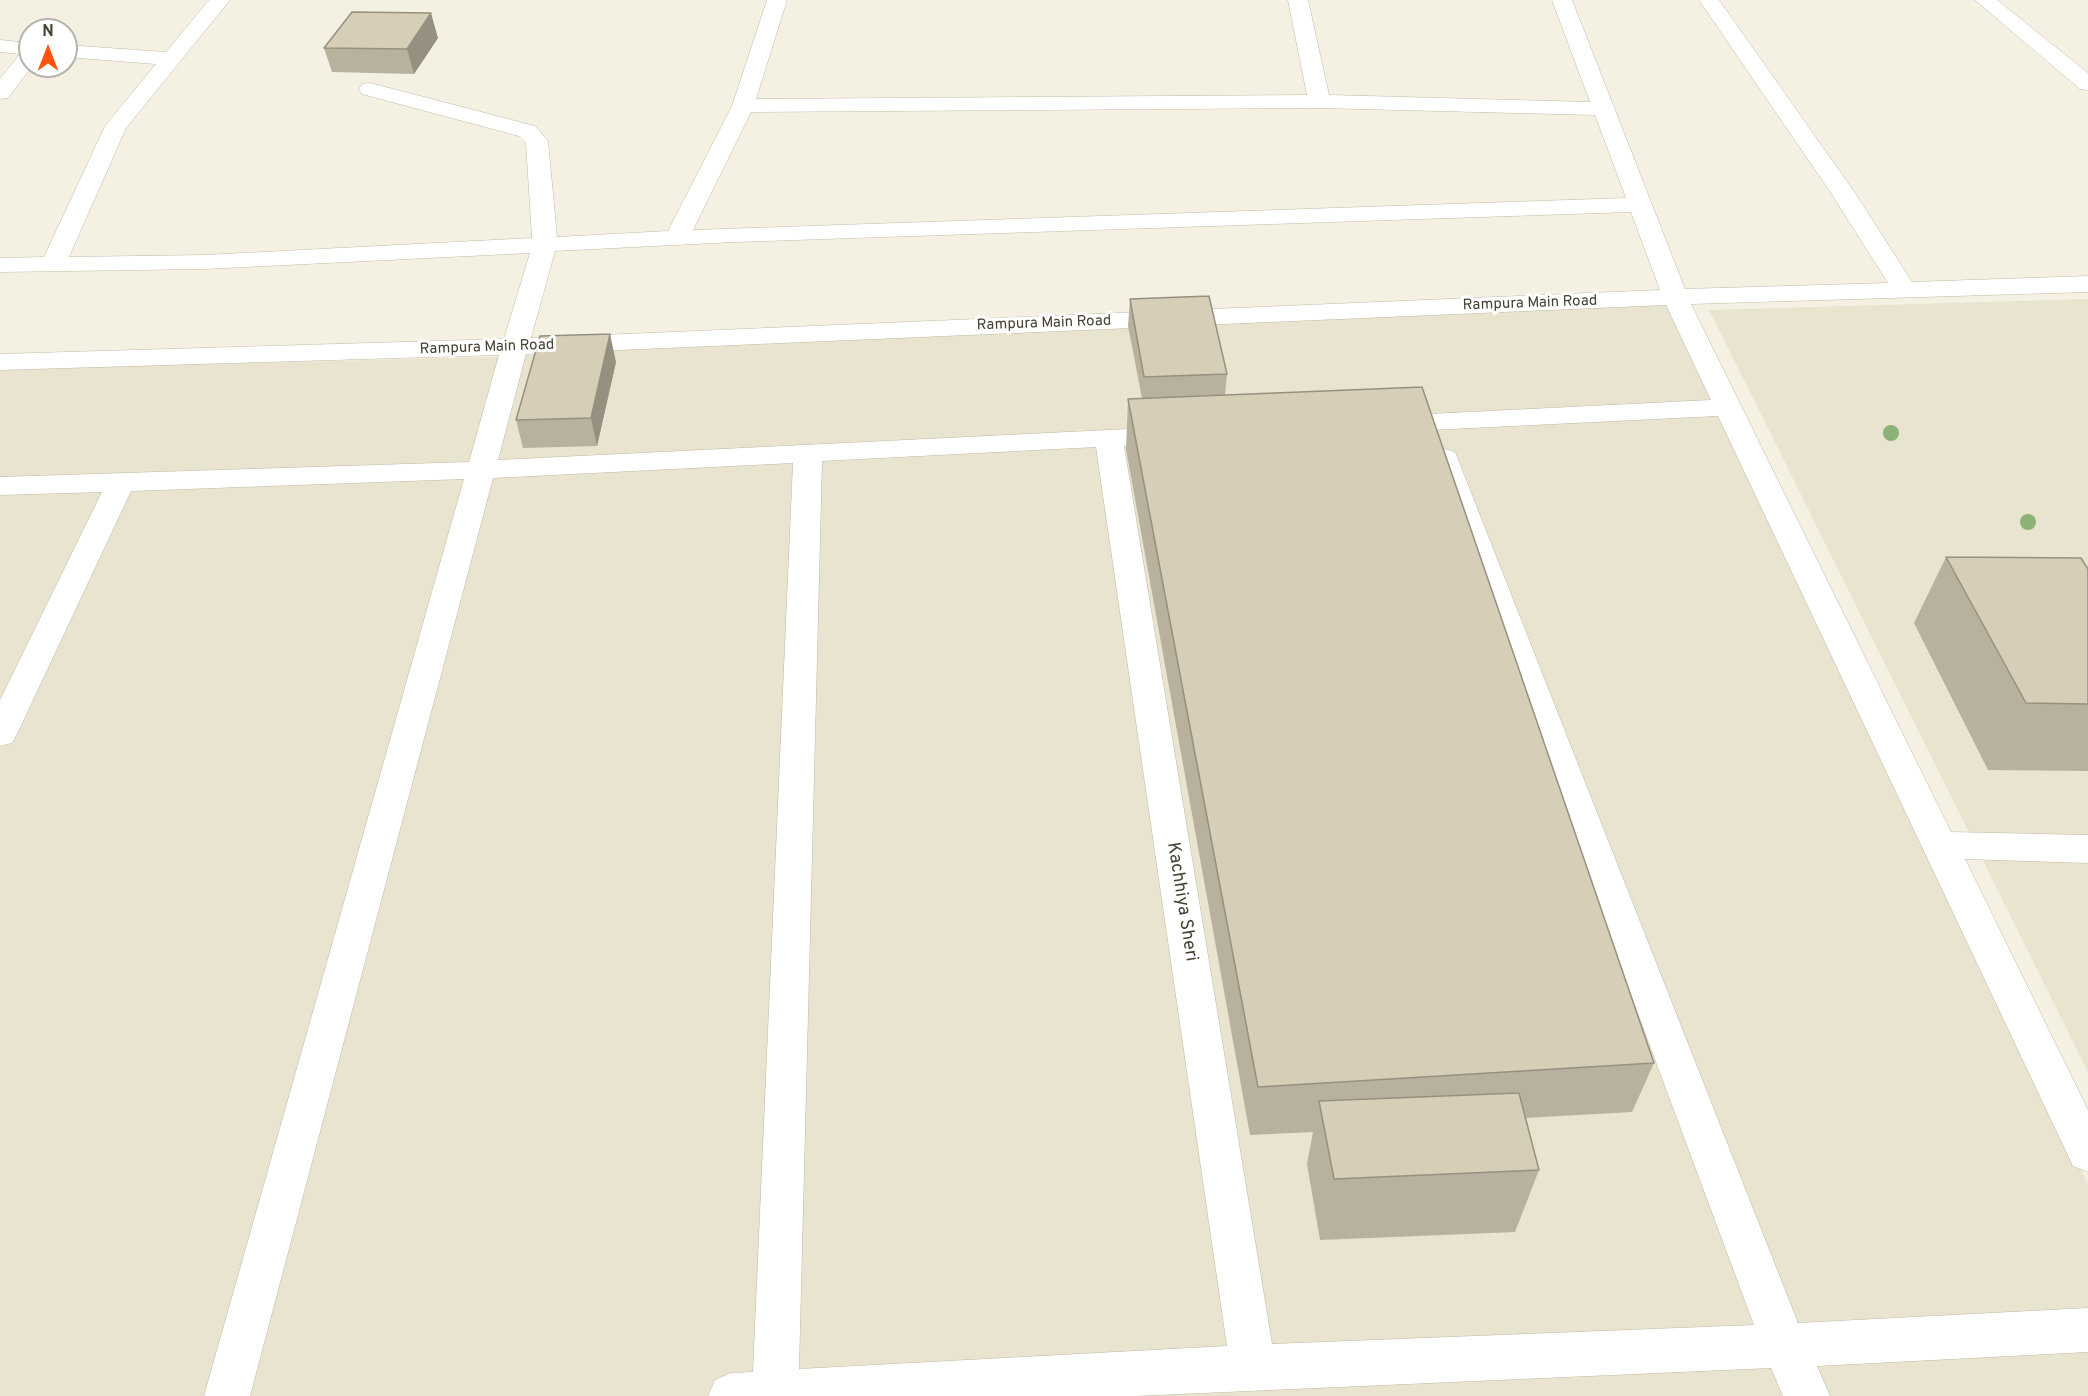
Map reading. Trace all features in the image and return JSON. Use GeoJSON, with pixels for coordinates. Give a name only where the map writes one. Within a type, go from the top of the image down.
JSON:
{"type":"FeatureCollection","features":[{"type":"Feature","properties":{"kind":"street"},"geometry":{"type":"LineString","coordinates":[[53,264],[116,126],[220,0]]}},
{"type":"Feature","properties":{"kind":"street"},"geometry":{"type":"LineString","coordinates":[[677,237],[743,106],[777,0]]}},
{"type":"Feature","properties":{"kind":"street"},"geometry":{"type":"LineString","coordinates":[[1298,0],[1318,101]]}},
{"type":"Feature","properties":{"kind":"street"},"geometry":{"type":"LineString","coordinates":[[1562,0],[1675,297],[1940,845],[2072,1088],[2088,1153]]}},
{"type":"Feature","properties":{"kind":"street"},"geometry":{"type":"LineString","coordinates":[[1709,0],[1843,193],[1905,290]]}},
{"type":"Feature","properties":{"kind":"street"},"geometry":{"type":"LineString","coordinates":[[1985,0],[2088,84]]}},
{"type":"Feature","properties":{"kind":"street"},"geometry":{"type":"LineString","coordinates":[[0,46],[18,47]]}},
{"type":"Feature","properties":{"kind":"street"},"geometry":{"type":"LineString","coordinates":[[78,52],[171,59]]}},
{"type":"Feature","properties":{"kind":"street"},"geometry":{"type":"LineString","coordinates":[[0,93],[18,70]]}},
{"type":"Feature","properties":{"kind":"street"},"geometry":{"type":"LineString","coordinates":[[227,1396],[545,245],[537,141],[526,131],[507,124],[370,89]]}},
{"type":"Feature","properties":{"kind":"street"},"geometry":{"type":"LineString","coordinates":[[743,106],[1318,101],[1604,110]]}},
{"type":"Feature","properties":{"kind":"street"},"geometry":{"type":"LineString","coordinates":[[0,265],[217,261],[677,237],[1640,206]]}},
{"type":"Feature","properties":{"kind":"street","name":"Rampura Main Road"},"geometry":{"type":"LineString","coordinates":[[0,363],[515,347],[1675,297],[2088,284]]}},
{"type":"Feature","properties":{"kind":"street"},"geometry":{"type":"LineString","coordinates":[[1360,426],[1728,407]]}},
{"type":"Feature","properties":{"kind":"street"},"geometry":{"type":"LineString","coordinates":[[1432,422],[1784,1346],[1807,1396]]}},
{"type":"Feature","properties":{"kind":"street"},"geometry":{"type":"LineString","coordinates":[[0,486],[481,470],[1193,434]]}},
{"type":"Feature","properties":{"kind":"street","name":"Kachhiya Sheri"},"geometry":{"type":"LineString","coordinates":[[1109,438],[1253,1367]]}},
{"type":"Feature","properties":{"kind":"street"},"geometry":{"type":"LineString","coordinates":[[776,1394],[808,453]]}},
{"type":"Feature","properties":{"kind":"street"},"geometry":{"type":"LineString","coordinates":[[0,734],[121,482]]}},
{"type":"Feature","properties":{"kind":"street"},"geometry":{"type":"LineString","coordinates":[[1940,845],[2088,849]]}},
{"type":"Feature","properties":{"kind":"street"},"geometry":{"type":"LineString","coordinates":[[731,1396],[1253,1367],[1784,1346],[2088,1330]]}},
{"type":"Feature","properties":{"kind":"shaded area"},"geometry":{"type":"Polygon","coordinates":[[[2088,299],[2088,1072],[1709,310],[2088,299]]]}},
{"type":"Feature","properties":{"kind":"shaded area"},"geometry":{"type":"Polygon","coordinates":[[[1668,302],[2088,1184],[2088,1396],[0,1396],[0,369],[496,357],[794,340],[1668,302]]]}},
{"type":"Feature","properties":{"kind":"building"},"geometry":{"type":"Polygon","coordinates":[[[352,12],[431,13],[407,49],[324,48],[352,12]]]}},
{"type":"Feature","properties":{"kind":"building"},"geometry":{"type":"Polygon","coordinates":[[[1209,296],[1227,374],[1144,377],[1130,299],[1209,296]]]}},
{"type":"Feature","properties":{"kind":"building"},"geometry":{"type":"Polygon","coordinates":[[[610,334],[591,418],[516,420],[540,336],[610,334]]]}},
{"type":"Feature","properties":{"kind":"building"},"geometry":{"type":"Polygon","coordinates":[[[1422,387],[1654,1063],[1258,1087],[1128,399],[1422,387]]]}},
{"type":"Feature","properties":{"kind":"building"},"geometry":{"type":"Polygon","coordinates":[[[1946,557],[2081,558],[2088,569],[2088,704],[2026,703],[1946,557]]]}},
{"type":"Feature","properties":{"kind":"building"},"geometry":{"type":"Polygon","coordinates":[[[1519,1093],[1539,1170],[1334,1179],[1319,1101],[1519,1093]]]}}]}
